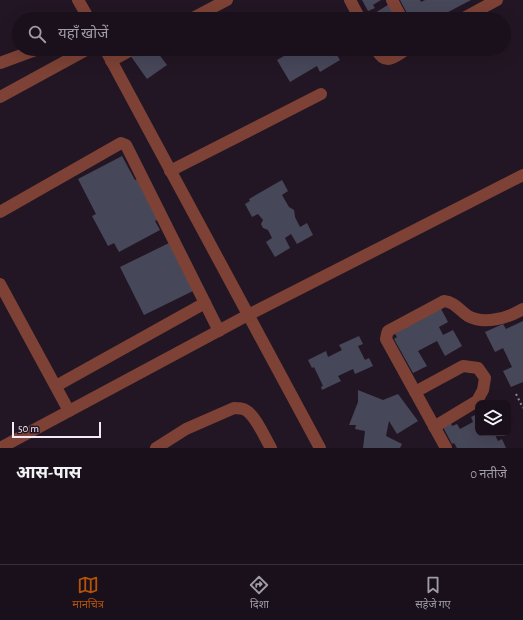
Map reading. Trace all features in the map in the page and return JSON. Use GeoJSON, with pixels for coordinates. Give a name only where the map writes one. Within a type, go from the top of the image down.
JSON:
{"type":"FeatureCollection","features":[{"type":"Feature","properties":{"kind":"street"},"geometry":{"type":"LineString","coordinates":[[78,0],[85,12]]}},
{"type":"Feature","properties":{"kind":"street"},"geometry":{"type":"LineString","coordinates":[[204,12],[227,0]]}},
{"type":"Feature","properties":{"kind":"street"},"geometry":{"type":"LineString","coordinates":[[350,0],[356,12]]}},
{"type":"Feature","properties":{"kind":"street"},"geometry":{"type":"LineString","coordinates":[[392,0],[398,12]]}},
{"type":"Feature","properties":{"kind":"street"},"geometry":{"type":"LineString","coordinates":[[475,12],[497,0]]}},
{"type":"Feature","properties":{"kind":"street"},"geometry":{"type":"LineString","coordinates":[[0,63],[19,56]]}},
{"type":"Feature","properties":{"kind":"street"},"geometry":{"type":"LineString","coordinates":[[0,97],[75,56]]}},
{"type":"Feature","properties":{"kind":"street"},"geometry":{"type":"LineString","coordinates":[[108,56],[320,448]]}},
{"type":"Feature","properties":{"kind":"street"},"geometry":{"type":"LineString","coordinates":[[111,61],[120,56]]}},
{"type":"Feature","properties":{"kind":"street"},"geometry":{"type":"LineString","coordinates":[[380,56],[385,59],[390,59],[395,56]]}},
{"type":"Feature","properties":{"kind":"street"},"geometry":{"type":"LineString","coordinates":[[170,171],[321,94]]}},
{"type":"Feature","properties":{"kind":"street"},"geometry":{"type":"LineString","coordinates":[[0,212],[121,144],[126,145],[219,331]]}},
{"type":"Feature","properties":{"kind":"street"},"geometry":{"type":"LineString","coordinates":[[0,448],[248,315],[523,175]]}},
{"type":"Feature","properties":{"kind":"street"},"geometry":{"type":"LineString","coordinates":[[0,284],[70,411]]}},
{"type":"Feature","properties":{"kind":"street"},"geometry":{"type":"LineString","coordinates":[[446,448],[386,339],[386,334],[388,331],[444,301],[454,304],[468,316],[479,320],[492,320],[514,315],[523,310]]}},
{"type":"Feature","properties":{"kind":"street"},"geometry":{"type":"LineString","coordinates":[[56,386],[205,303]]}},
{"type":"Feature","properties":{"kind":"street"},"geometry":{"type":"LineString","coordinates":[[415,392],[463,366],[478,368],[485,378],[483,390],[477,401],[434,427]]}},
{"type":"Feature","properties":{"kind":"street"},"geometry":{"type":"LineString","coordinates":[[156,448],[186,429],[234,408],[242,408],[248,411],[252,416],[271,448]]}},
{"type":"Feature","properties":{"kind":"path"},"geometry":{"type":"LineString","coordinates":[[516,394],[523,408]]}},
{"type":"Feature","properties":{"kind":"building"},"geometry":{"type":"Polygon","coordinates":[[[362,0],[381,0],[373,5],[375,8],[368,11],[362,0]]]}},
{"type":"Feature","properties":{"kind":"building"},"geometry":{"type":"Polygon","coordinates":[[[400,0],[420,0],[421,2],[425,0],[471,0],[448,12],[406,12],[400,0]]]}},
{"type":"Feature","properties":{"kind":"building"},"geometry":{"type":"Polygon","coordinates":[[[391,3],[393,12],[376,12],[391,3]]]}},
{"type":"Feature","properties":{"kind":"building"},"geometry":{"type":"Polygon","coordinates":[[[131,56],[160,56],[167,65],[147,79],[131,56]]]}},
{"type":"Feature","properties":{"kind":"building"},"geometry":{"type":"Polygon","coordinates":[[[284,56],[337,56],[340,60],[320,72],[317,66],[290,82],[277,60],[284,56]]]}},
{"type":"Feature","properties":{"kind":"building"},"geometry":{"type":"Polygon","coordinates":[[[122,156],[135,180],[140,178],[161,218],[155,221],[160,230],[119,252],[114,243],[108,246],[92,216],[96,214],[78,179],[122,156]]]}},
{"type":"Feature","properties":{"kind":"building"},"geometry":{"type":"Polygon","coordinates":[[[282,180],[288,191],[282,195],[289,207],[294,210],[295,217],[300,227],[307,223],[313,235],[297,244],[291,234],[285,238],[290,248],[275,257],[266,242],[272,238],[268,230],[263,228],[261,224],[263,220],[258,214],[252,217],[245,204],[250,201],[249,199],[282,180]]]}},
{"type":"Feature","properties":{"kind":"building"},"geometry":{"type":"Polygon","coordinates":[[[171,242],[195,290],[144,315],[120,267],[171,242]]]}},
{"type":"Feature","properties":{"kind":"building"},"geometry":{"type":"Polygon","coordinates":[[[439,305],[448,322],[439,327],[443,335],[453,330],[462,346],[445,356],[437,341],[418,351],[427,366],[413,373],[394,339],[397,337],[395,334],[439,305]]]}},
{"type":"Feature","properties":{"kind":"building"},"geometry":{"type":"Polygon","coordinates":[[[523,321],[523,382],[511,387],[503,371],[512,367],[503,348],[495,352],[485,332],[503,324],[506,329],[523,321]]]}},
{"type":"Feature","properties":{"kind":"building"},"geometry":{"type":"Polygon","coordinates":[[[359,336],[363,344],[358,346],[365,360],[369,358],[373,366],[355,374],[353,369],[338,376],[341,381],[322,390],[321,387],[323,386],[314,367],[312,368],[308,360],[326,351],[328,357],[342,350],[339,345],[359,336]]]}},
{"type":"Feature","properties":{"kind":"building"},"geometry":{"type":"Polygon","coordinates":[[[358,390],[383,400],[398,394],[418,421],[397,434],[389,421],[386,436],[402,444],[400,448],[363,448],[365,431],[355,429],[356,425],[349,425],[358,402],[358,390]]]}},
{"type":"Feature","properties":{"kind":"building"},"geometry":{"type":"Polygon","coordinates":[[[475,415],[475,436],[496,436],[498,441],[502,439],[506,448],[457,448],[454,443],[452,444],[443,427],[451,423],[452,426],[457,424],[460,429],[473,422],[471,417],[475,415]]]}}]}
